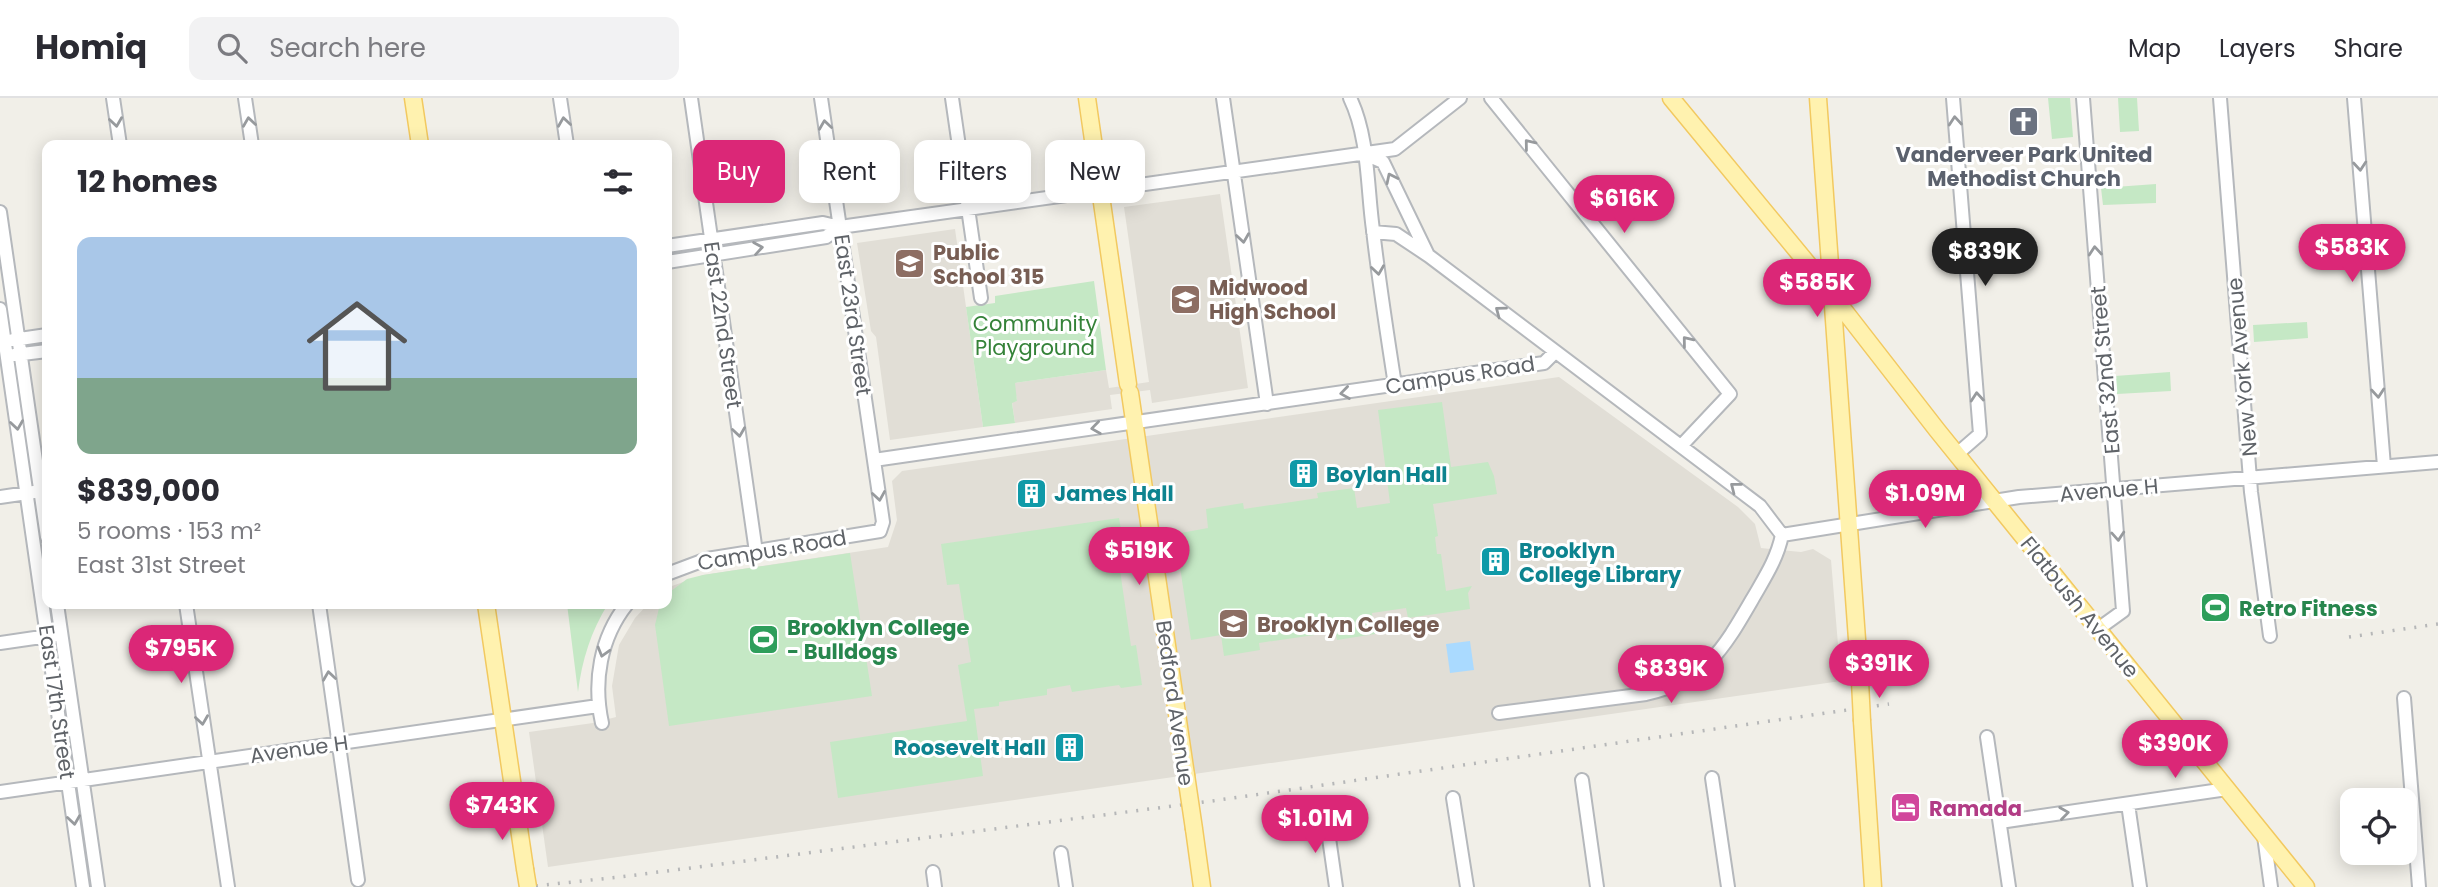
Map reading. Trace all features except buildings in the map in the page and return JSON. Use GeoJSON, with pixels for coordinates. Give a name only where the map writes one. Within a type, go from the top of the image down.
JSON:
{"type":"FeatureCollection","features":[{"type":"Feature","properties":{"kind":"main road"},"geometry":{"type":"LineString","coordinates":[[413,98],[419,140]]}},
{"type":"Feature","properties":{"kind":"main road","name":"Bedford Avenue"},"geometry":{"type":"LineString","coordinates":[[1087,98],[1093,140]]}},
{"type":"Feature","properties":{"kind":"main road","name":"Flatbush Avenue"},"geometry":{"type":"LineString","coordinates":[[1671,98],[1833,296],[2305,887]]}},
{"type":"Feature","properties":{"kind":"main road"},"geometry":{"type":"LineString","coordinates":[[1818,98],[1873,887]]}},
{"type":"Feature","properties":{"kind":"main road","name":"Bedford Avenue"},"geometry":{"type":"LineString","coordinates":[[1102,203],[1202,887]]}},
{"type":"Feature","properties":{"kind":"main road"},"geometry":{"type":"LineString","coordinates":[[487,609],[528,887]]}},
{"type":"Feature","properties":{"kind":"street"},"geometry":{"type":"LineString","coordinates":[[113,98],[119,140]]}},
{"type":"Feature","properties":{"kind":"street"},"geometry":{"type":"LineString","coordinates":[[246,98],[251,140]]}},
{"type":"Feature","properties":{"kind":"street"},"geometry":{"type":"LineString","coordinates":[[560,98],[566,140]]}},
{"type":"Feature","properties":{"kind":"street","name":"East 22nd Street"},"geometry":{"type":"LineString","coordinates":[[691,98],[756,552]]}},
{"type":"Feature","properties":{"kind":"street","name":"East 23rd Street"},"geometry":{"type":"LineString","coordinates":[[821,98],[883,522],[880,531]]}},
{"type":"Feature","properties":{"kind":"street"},"geometry":{"type":"LineString","coordinates":[[952,98],[981,298]]}},
{"type":"Feature","properties":{"kind":"street"},"geometry":{"type":"LineString","coordinates":[[1223,98],[1267,404]]}},
{"type":"Feature","properties":{"kind":"street"},"geometry":{"type":"LineString","coordinates":[[1350,98],[1355,109],[1364,154],[1395,386]]}},
{"type":"Feature","properties":{"kind":"street"},"geometry":{"type":"LineString","coordinates":[[1145,185],[1395,149],[1460,98]]}},
{"type":"Feature","properties":{"kind":"street"},"geometry":{"type":"LineString","coordinates":[[1491,98],[1730,394],[1681,446]]}},
{"type":"Feature","properties":{"kind":"street"},"geometry":{"type":"LineString","coordinates":[[1953,98],[1980,434],[1957,454]]}},
{"type":"Feature","properties":{"kind":"street","name":"East 32nd Street"},"geometry":{"type":"LineString","coordinates":[[2083,98],[2123,611],[2098,629]]}},
{"type":"Feature","properties":{"kind":"street","name":"New York Avenue"},"geometry":{"type":"LineString","coordinates":[[2220,98],[2250,477],[2270,636]]}},
{"type":"Feature","properties":{"kind":"street"},"geometry":{"type":"LineString","coordinates":[[2354,98],[2384,466]]}},
{"type":"Feature","properties":{"kind":"street"},"geometry":{"type":"LineString","coordinates":[[1364,154],[1383,162],[1429,256]]}},
{"type":"Feature","properties":{"kind":"street"},"geometry":{"type":"LineString","coordinates":[[672,261],[826,237],[840,228],[1045,198]]}},
{"type":"Feature","properties":{"kind":"street"},"geometry":{"type":"LineString","coordinates":[[0,212],[42,499]]}},
{"type":"Feature","properties":{"kind":"street"},"geometry":{"type":"LineString","coordinates":[[672,245],[823,223],[840,228]]}},
{"type":"Feature","properties":{"kind":"street"},"geometry":{"type":"LineString","coordinates":[[1373,232],[1396,234],[1429,256],[1554,353]]}},
{"type":"Feature","properties":{"kind":"street","name":"East 17th Street"},"geometry":{"type":"LineString","coordinates":[[0,309],[3,357],[42,602]]}},
{"type":"Feature","properties":{"kind":"street"},"geometry":{"type":"LineString","coordinates":[[2,342],[42,336]]}},
{"type":"Feature","properties":{"kind":"street"},"geometry":{"type":"LineString","coordinates":[[3,357],[42,352]]}},
{"type":"Feature","properties":{"kind":"street","name":"Campus Road"},"geometry":{"type":"LineString","coordinates":[[874,460],[1544,363],[1554,353],[1760,506],[1782,535]]}},
{"type":"Feature","properties":{"kind":"street","name":"Avenue H"},"geometry":{"type":"LineString","coordinates":[[1782,535],[2019,497],[2438,462]]}},
{"type":"Feature","properties":{"kind":"street"},"geometry":{"type":"LineString","coordinates":[[0,496],[41,491]]}},
{"type":"Feature","properties":{"kind":"street","name":"Campus Road"},"geometry":{"type":"LineString","coordinates":[[672,572],[707,559],[880,531]]}},
{"type":"Feature","properties":{"kind":"street"},"geometry":{"type":"LineString","coordinates":[[1499,713],[1646,694],[1678,685],[1706,667],[1719,653],[1769,572],[1780,549],[1782,535]]}},
{"type":"Feature","properties":{"kind":"street","name":"East 17th Street"},"geometry":{"type":"LineString","coordinates":[[43,609],[83,887]]}},
{"type":"Feature","properties":{"kind":"street","name":"East 17th Street"},"geometry":{"type":"LineString","coordinates":[[58,609],[98,887]]}},
{"type":"Feature","properties":{"kind":"street"},"geometry":{"type":"LineString","coordinates":[[187,609],[228,887]]}},
{"type":"Feature","properties":{"kind":"street"},"geometry":{"type":"LineString","coordinates":[[320,609],[358,880]]}},
{"type":"Feature","properties":{"kind":"street"},"geometry":{"type":"LineString","coordinates":[[602,723],[598,706],[598,677],[604,648],[624,609]]}},
{"type":"Feature","properties":{"kind":"street"},"geometry":{"type":"LineString","coordinates":[[0,643],[62,635]]}},
{"type":"Feature","properties":{"kind":"street"},"geometry":{"type":"LineString","coordinates":[[2404,698],[2419,887]]}},
{"type":"Feature","properties":{"kind":"street","name":"Avenue H"},"geometry":{"type":"LineString","coordinates":[[0,792],[598,706]]}},
{"type":"Feature","properties":{"kind":"street"},"geometry":{"type":"LineString","coordinates":[[1987,737],[2009,887]]}},
{"type":"Feature","properties":{"kind":"street"},"geometry":{"type":"LineString","coordinates":[[1712,778],[1728,887]]}},
{"type":"Feature","properties":{"kind":"street"},"geometry":{"type":"LineString","coordinates":[[1582,780],[1597,887]]}},
{"type":"Feature","properties":{"kind":"street"},"geometry":{"type":"LineString","coordinates":[[2000,822],[2227,789]]}},
{"type":"Feature","properties":{"kind":"street"},"geometry":{"type":"LineString","coordinates":[[1453,798],[1467,887]]}},
{"type":"Feature","properties":{"kind":"street"},"geometry":{"type":"LineString","coordinates":[[2128,804],[2140,887]]}},
{"type":"Feature","properties":{"kind":"street"},"geometry":{"type":"LineString","coordinates":[[1326,817],[1336,887]]}},
{"type":"Feature","properties":{"kind":"street"},"geometry":{"type":"LineString","coordinates":[[2264,835],[2271,887]]}},
{"type":"Feature","properties":{"kind":"street"},"geometry":{"type":"LineString","coordinates":[[1061,853],[1066,887]]}},
{"type":"Feature","properties":{"kind":"street"},"geometry":{"type":"LineString","coordinates":[[933,872],[935,887]]}},
{"type":"Feature","properties":{"kind":"shaded area","name":"Midwood High School"},"geometry":{"type":"Polygon","coordinates":[[[1220,194],[1248,388],[1152,403],[1150,390],[1110,395],[1112,409],[1015,423],[1012,402],[1017,401],[1014,383],[1106,370],[1109,388],[1149,382],[1124,207],[1220,194]]]}},
{"type":"Feature","properties":{"kind":"shaded area"},"geometry":{"type":"Polygon","coordinates":[[[955,229],[983,427],[890,440],[876,337],[871,331],[857,243],[955,229]]]}},
{"type":"Feature","properties":{"kind":"shaded area","name":"Brooklyn College"},"geometry":{"type":"Polygon","coordinates":[[[1559,377],[1738,507],[1755,524],[1761,548],[1801,552],[1813,549],[1831,560],[1841,681],[548,867],[529,732],[616,717],[612,686],[619,645],[643,609],[672,609],[672,586],[703,575],[888,547],[897,520],[892,481],[902,471],[1559,377]]]}},
{"type":"Feature","properties":{"kind":"green space"},"geometry":{"type":"Polygon","coordinates":[[[2048,98],[2070,98],[2073,137],[2052,139],[2048,98]]]}},
{"type":"Feature","properties":{"kind":"green space"},"geometry":{"type":"Polygon","coordinates":[[[2118,98],[2137,98],[2139,131],[2120,132],[2118,98]]]}},
{"type":"Feature","properties":{"kind":"green space"},"geometry":{"type":"Polygon","coordinates":[[[2156,184],[2156,203],[2103,205],[2101,188],[2156,184]]]}},
{"type":"Feature","properties":{"kind":"green space","name":"Community Playground"},"geometry":{"type":"Polygon","coordinates":[[[1094,281],[1106,370],[1015,383],[1017,401],[1012,403],[1015,423],[983,427],[966,307],[995,303],[995,296],[1094,281]]]}},
{"type":"Feature","properties":{"kind":"green space"},"geometry":{"type":"Polygon","coordinates":[[[2307,322],[2308,338],[2254,342],[2253,325],[2307,322]]]}},
{"type":"Feature","properties":{"kind":"green space"},"geometry":{"type":"Polygon","coordinates":[[[2170,372],[2171,391],[2117,394],[2115,376],[2170,372]]]}},
{"type":"Feature","properties":{"kind":"green space"},"geometry":{"type":"Polygon","coordinates":[[[1442,402],[1451,467],[1488,462],[1497,494],[1433,504],[1438,536],[1435,537],[1437,554],[1441,554],[1446,591],[1472,586],[1468,593],[1470,609],[1408,618],[1406,608],[1372,613],[1375,634],[1337,640],[1335,632],[1259,643],[1260,650],[1224,656],[1221,635],[1191,640],[1175,534],[1208,528],[1206,509],[1243,503],[1244,509],[1318,498],[1317,493],[1354,488],[1357,508],[1390,503],[1378,410],[1442,402]]]}},
{"type":"Feature","properties":{"kind":"green space"},"geometry":{"type":"Polygon","coordinates":[[[1119,518],[1123,541],[1116,543],[1131,646],[1136,645],[1142,685],[1121,688],[1119,685],[1072,692],[1070,685],[1047,689],[1047,695],[999,702],[999,706],[974,709],[983,776],[838,798],[830,742],[967,721],[958,665],[971,662],[959,584],[947,585],[941,544],[1119,518]]]}},
{"type":"Feature","properties":{"kind":"green space"},"geometry":{"type":"Polygon","coordinates":[[[850,553],[872,696],[669,726],[655,625],[659,609],[672,609],[672,590],[687,579],[850,553]]]}},
{"type":"Feature","properties":{"kind":"green space"},"geometry":{"type":"Polygon","coordinates":[[[568,609],[605,609],[588,646],[578,692],[568,609]]]}},
{"type":"Feature","properties":{"kind":"water"},"geometry":{"type":"Polygon","coordinates":[[[1470,641],[1474,670],[1450,673],[1446,644],[1470,641]]]}},
{"type":"Feature","properties":{"kind":"railway"},"geometry":{"type":"LineString","coordinates":[[2349,637],[2438,624]]}},
{"type":"Feature","properties":{"kind":"railway"},"geometry":{"type":"LineString","coordinates":[[525,887],[1212,801],[1889,704]]}},
{"type":"Feature","properties":{"kind":"place","name":"Vanderveer Park United Methodist Church"},"geometry":{"type":"Point","coordinates":[2024,122]}},
{"type":"Feature","properties":{"kind":"place","name":"Public School 315"},"geometry":{"type":"Point","coordinates":[910,264]}},
{"type":"Feature","properties":{"kind":"place","name":"Midwood High School"},"geometry":{"type":"Point","coordinates":[1186,299]}},
{"type":"Feature","properties":{"kind":"place","name":"Boylan Hall"},"geometry":{"type":"Point","coordinates":[1303,474]}},
{"type":"Feature","properties":{"kind":"place","name":"James Hall"},"geometry":{"type":"Point","coordinates":[1031,493]}},
{"type":"Feature","properties":{"kind":"place","name":"Brooklyn College Library"},"geometry":{"type":"Point","coordinates":[1496,562]}},
{"type":"Feature","properties":{"kind":"place","name":"Retro Fitness"},"geometry":{"type":"Point","coordinates":[2216,608]}},
{"type":"Feature","properties":{"kind":"place","name":"Brooklyn College"},"geometry":{"type":"Point","coordinates":[1234,624]}},
{"type":"Feature","properties":{"kind":"place","name":"Brooklyn College - Bulldogs"},"geometry":{"type":"Point","coordinates":[764,639]}},
{"type":"Feature","properties":{"kind":"place","name":"Roosevelt Hall"},"geometry":{"type":"Point","coordinates":[1069,747]}},
{"type":"Feature","properties":{"kind":"place","name":"Ramada"},"geometry":{"type":"Point","coordinates":[1906,808]}}]}
